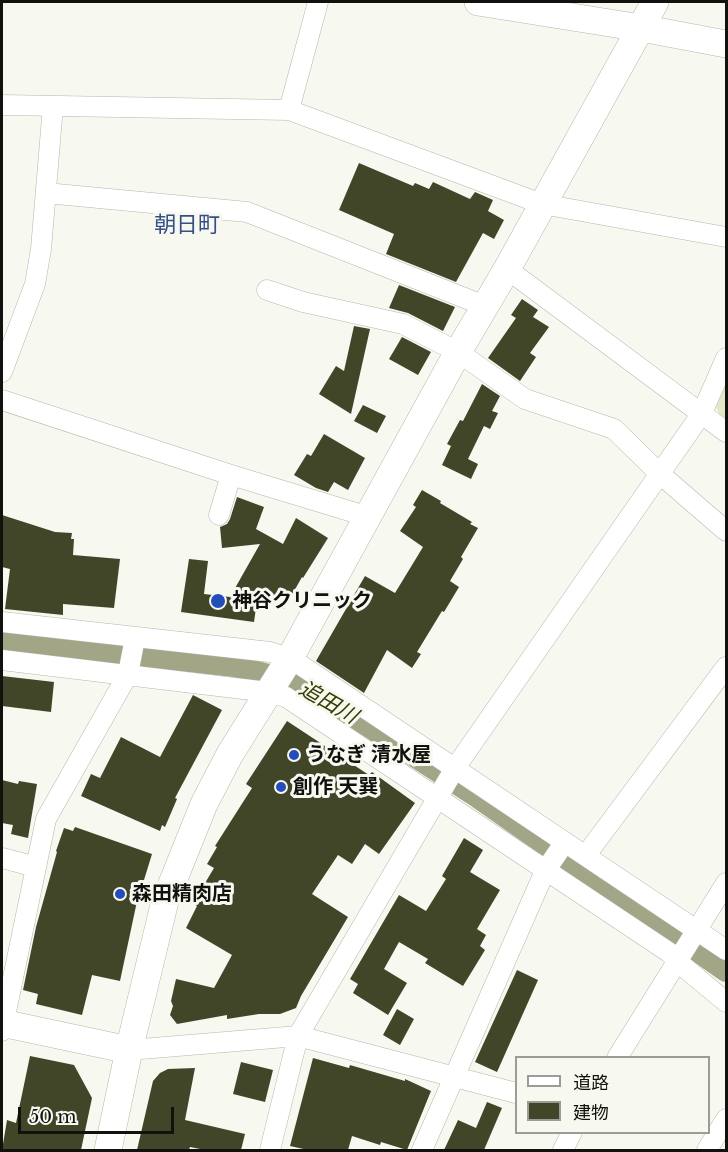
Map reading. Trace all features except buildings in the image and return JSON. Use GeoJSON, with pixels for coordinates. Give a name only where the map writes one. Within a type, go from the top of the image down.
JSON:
{"type":"FeatureCollection","features":[{"type":"Feature","properties":{"kind":"street"},"geometry":{"type":"LineString","coordinates":[[290,110],[318,2]]}},
{"type":"Feature","properties":{"kind":"street"},"geometry":{"type":"LineString","coordinates":[[478,2],[726,44]]}},
{"type":"Feature","properties":{"kind":"street"},"geometry":{"type":"LineString","coordinates":[[108,1150],[129,1050],[165,901],[204,804],[230,754],[290,658],[458,352],[507,269],[655,2]]}},
{"type":"Feature","properties":{"kind":"street"},"geometry":{"type":"LineString","coordinates":[[2,105],[290,110],[542,204],[726,237]]}},
{"type":"Feature","properties":{"kind":"street"},"geometry":{"type":"LineString","coordinates":[[2,372],[35,284],[41,249],[52,106]]}},
{"type":"Feature","properties":{"kind":"street"},"geometry":{"type":"LineString","coordinates":[[46,192],[248,212],[485,306]]}},
{"type":"Feature","properties":{"kind":"street"},"geometry":{"type":"LineString","coordinates":[[507,269],[726,432]]}},
{"type":"Feature","properties":{"kind":"street"},"geometry":{"type":"LineString","coordinates":[[267,290],[303,302],[403,324],[458,352],[525,399],[614,429],[660,474],[726,531]]}},
{"type":"Feature","properties":{"kind":"street"},"geometry":{"type":"LineString","coordinates":[[270,1150],[298,1036],[455,768],[702,413],[726,358]]}},
{"type":"Feature","properties":{"kind":"street"},"geometry":{"type":"LineString","coordinates":[[2,400],[231,475],[369,517]]}},
{"type":"Feature","properties":{"kind":"street"},"geometry":{"type":"LineString","coordinates":[[219,515],[231,475]]}},
{"type":"Feature","properties":{"kind":"street"},"geometry":{"type":"LineString","coordinates":[[2,622],[270,652],[290,658],[726,950]]}},
{"type":"Feature","properties":{"kind":"street"},"geometry":{"type":"LineString","coordinates":[[135,638],[128,674],[46,819],[2,1026],[129,1050],[298,1036],[515,1093]]}},
{"type":"Feature","properties":{"kind":"street"},"geometry":{"type":"LineString","coordinates":[[2,660],[268,692],[286,697],[670,953],[726,1002]]}},
{"type":"Feature","properties":{"kind":"street"},"geometry":{"type":"LineString","coordinates":[[586,855],[726,667]]}},
{"type":"Feature","properties":{"kind":"street"},"geometry":{"type":"LineString","coordinates":[[422,1150],[545,871],[565,842]]}},
{"type":"Feature","properties":{"kind":"street"},"geometry":{"type":"LineString","coordinates":[[2,858],[36,867]]}},
{"type":"Feature","properties":{"kind":"street"},"geometry":{"type":"LineString","coordinates":[[618,1056],[726,883]]}},
{"type":"Feature","properties":{"kind":"street"},"geometry":{"type":"LineString","coordinates":[[707,1150],[726,1119]]}},
{"type":"Feature","properties":{"kind":"street"},"geometry":{"type":"LineString","coordinates":[[563,1150],[571,1134]]}},
{"type":"Feature","properties":{"kind":"green space"},"geometry":{"type":"Polygon","coordinates":[[[726,381],[726,422],[721,418],[716,406],[726,381]]]}},
{"type":"Feature","properties":{"kind":"waterway","name":"追田川"},"geometry":{"type":"LineString","coordinates":[[2,641],[234,666],[305,685],[476,796],[726,971]]}},
{"type":"Feature","properties":{"kind":"place","name":"神谷クリニック"},"geometry":{"type":"Point","coordinates":[218,601]}},
{"type":"Feature","properties":{"kind":"place","name":"うなぎ 清水屋"},"geometry":{"type":"Point","coordinates":[294,755]}},
{"type":"Feature","properties":{"kind":"place","name":"創作 天巽"},"geometry":{"type":"Point","coordinates":[281,787]}},
{"type":"Feature","properties":{"kind":"place","name":"森田精肉店"},"geometry":{"type":"Point","coordinates":[120,894]}},
{"type":"Feature","properties":{"kind":"district","name":"朝日町"},"geometry":{"type":"Point","coordinates":[187,226]}}]}
